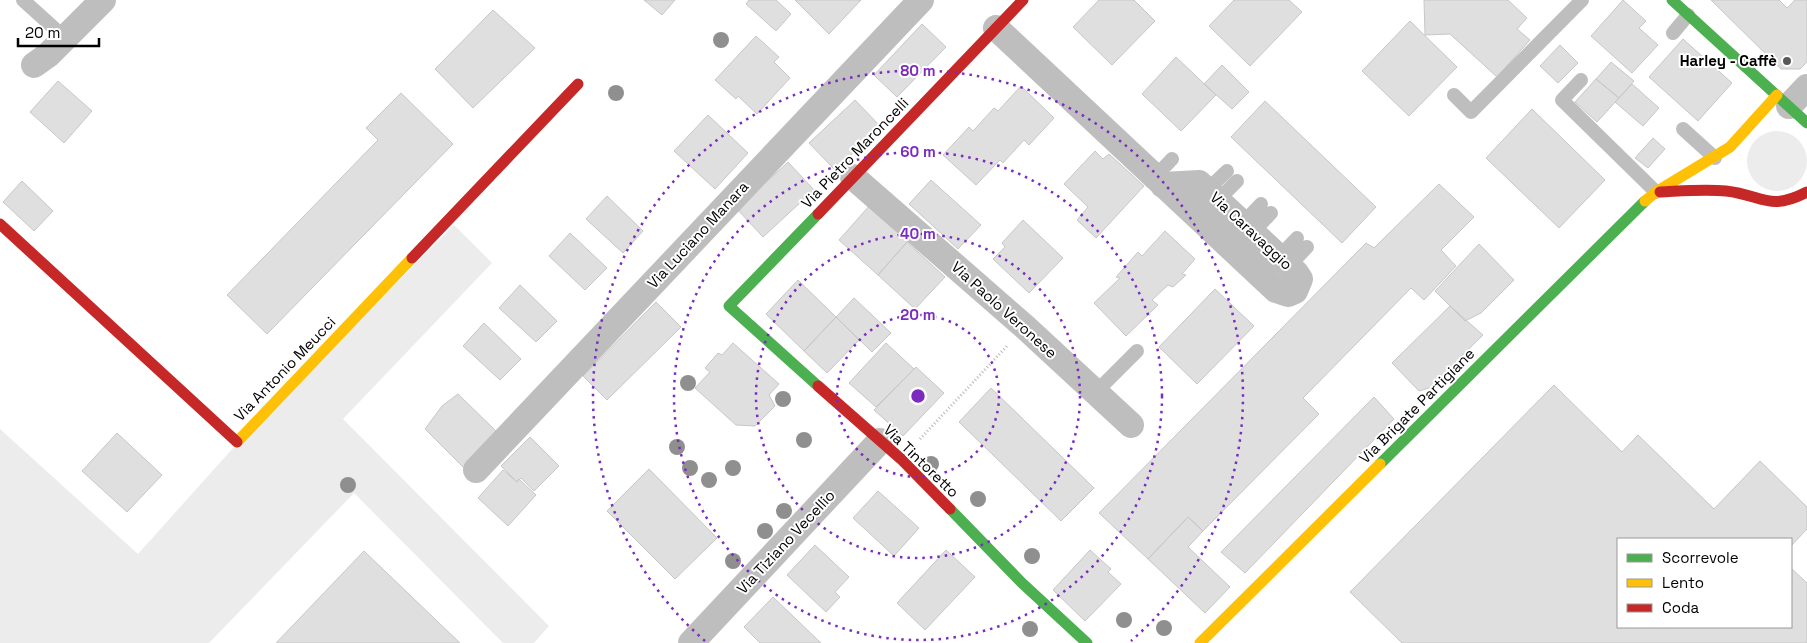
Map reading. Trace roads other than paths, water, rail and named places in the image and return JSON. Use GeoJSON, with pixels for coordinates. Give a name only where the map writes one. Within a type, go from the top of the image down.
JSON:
{"type":"FeatureCollection","features":[{"type":"Feature","properties":{"kind":"street"},"geometry":{"type":"LineString","coordinates":[[34,65],[66,38],[103,0]]}},
{"type":"Feature","properties":{"kind":"street","name":"Via Luciano Manara"},"geometry":{"type":"LineString","coordinates":[[476,470],[921,0]]}},
{"type":"Feature","properties":{"kind":"street","name":"Via Pietro Maroncelli"},"geometry":{"type":"LineString","coordinates":[[728,306],[1023,0]]}},
{"type":"Feature","properties":{"kind":"street"},"geometry":{"type":"LineString","coordinates":[[1672,0],[1807,123]]}},
{"type":"Feature","properties":{"kind":"street","name":"Via Caravaggio"},"geometry":{"type":"LineString","coordinates":[[996,28],[1163,174],[1276,290],[1288,294],[1295,291],[1300,279],[1284,261],[1200,183],[1163,174]]}},
{"type":"Feature","properties":{"kind":"street","name":"Via Antonio Meucci"},"geometry":{"type":"LineString","coordinates":[[0,224],[236,443],[578,84]]}},
{"type":"Feature","properties":{"kind":"street"},"geometry":{"type":"LineString","coordinates":[[1783,100],[1807,87]]}},
{"type":"Feature","properties":{"kind":"street","name":"Via Brigate Partigiane"},"geometry":{"type":"LineString","coordinates":[[1200,643],[1631,214],[1656,192],[1715,158],[1730,147],[1738,136],[1783,100]]}},
{"type":"Feature","properties":{"kind":"street"},"geometry":{"type":"LineString","coordinates":[[1730,147],[1730,162]]}},
{"type":"Feature","properties":{"kind":"street","name":"Via Paolo Veronese"},"geometry":{"type":"LineString","coordinates":[[852,177],[1025,327],[1131,425]]}},
{"type":"Feature","properties":{"kind":"street"},"geometry":{"type":"LineString","coordinates":[[1738,183],[1747,193],[1761,202],[1778,203],[1794,199],[1807,192]]}},
{"type":"Feature","properties":{"kind":"street"},"geometry":{"type":"LineString","coordinates":[[1656,192],[1708,190],[1747,193]]}},
{"type":"Feature","properties":{"kind":"street","name":"Via Tintoretto"},"geometry":{"type":"LineString","coordinates":[[728,306],[901,459],[1022,583],[1088,643]]}},
{"type":"Feature","properties":{"kind":"street","name":"Via Tiziano Vecellio"},"geometry":{"type":"LineString","coordinates":[[692,643],[880,441]]}},
{"type":"Feature","properties":{"kind":"lane"},"geometry":{"type":"LineString","coordinates":[[23,0],[66,38]]}},
{"type":"Feature","properties":{"kind":"lane"},"geometry":{"type":"LineString","coordinates":[[1454,95],[1471,112],[1582,0]]}},
{"type":"Feature","properties":{"kind":"lane"},"geometry":{"type":"LineString","coordinates":[[1676,36],[1692,18]]}},
{"type":"Feature","properties":{"kind":"lane"},"geometry":{"type":"LineString","coordinates":[[1581,80],[1562,100],[1656,192]]}},
{"type":"Feature","properties":{"kind":"lane"},"geometry":{"type":"LineString","coordinates":[[1683,130],[1715,158]]}},
{"type":"Feature","properties":{"kind":"lane"},"geometry":{"type":"LineString","coordinates":[[1213,195],[1227,170]]}},
{"type":"Feature","properties":{"kind":"lane"},"geometry":{"type":"LineString","coordinates":[[1213,195],[1237,181]]}},
{"type":"Feature","properties":{"kind":"lane"},"geometry":{"type":"LineString","coordinates":[[1248,228],[1266,209]]}},
{"type":"Feature","properties":{"kind":"lane"},"geometry":{"type":"LineString","coordinates":[[1284,261],[1302,243]]}},
{"type":"Feature","properties":{"kind":"lane"},"geometry":{"type":"LineString","coordinates":[[1096,392],[1137,351]]}},
{"type":"Feature","properties":{"kind":"place","name":"Harley - Caffè"},"geometry":{"type":"Point","coordinates":[1787,61]}}]}
